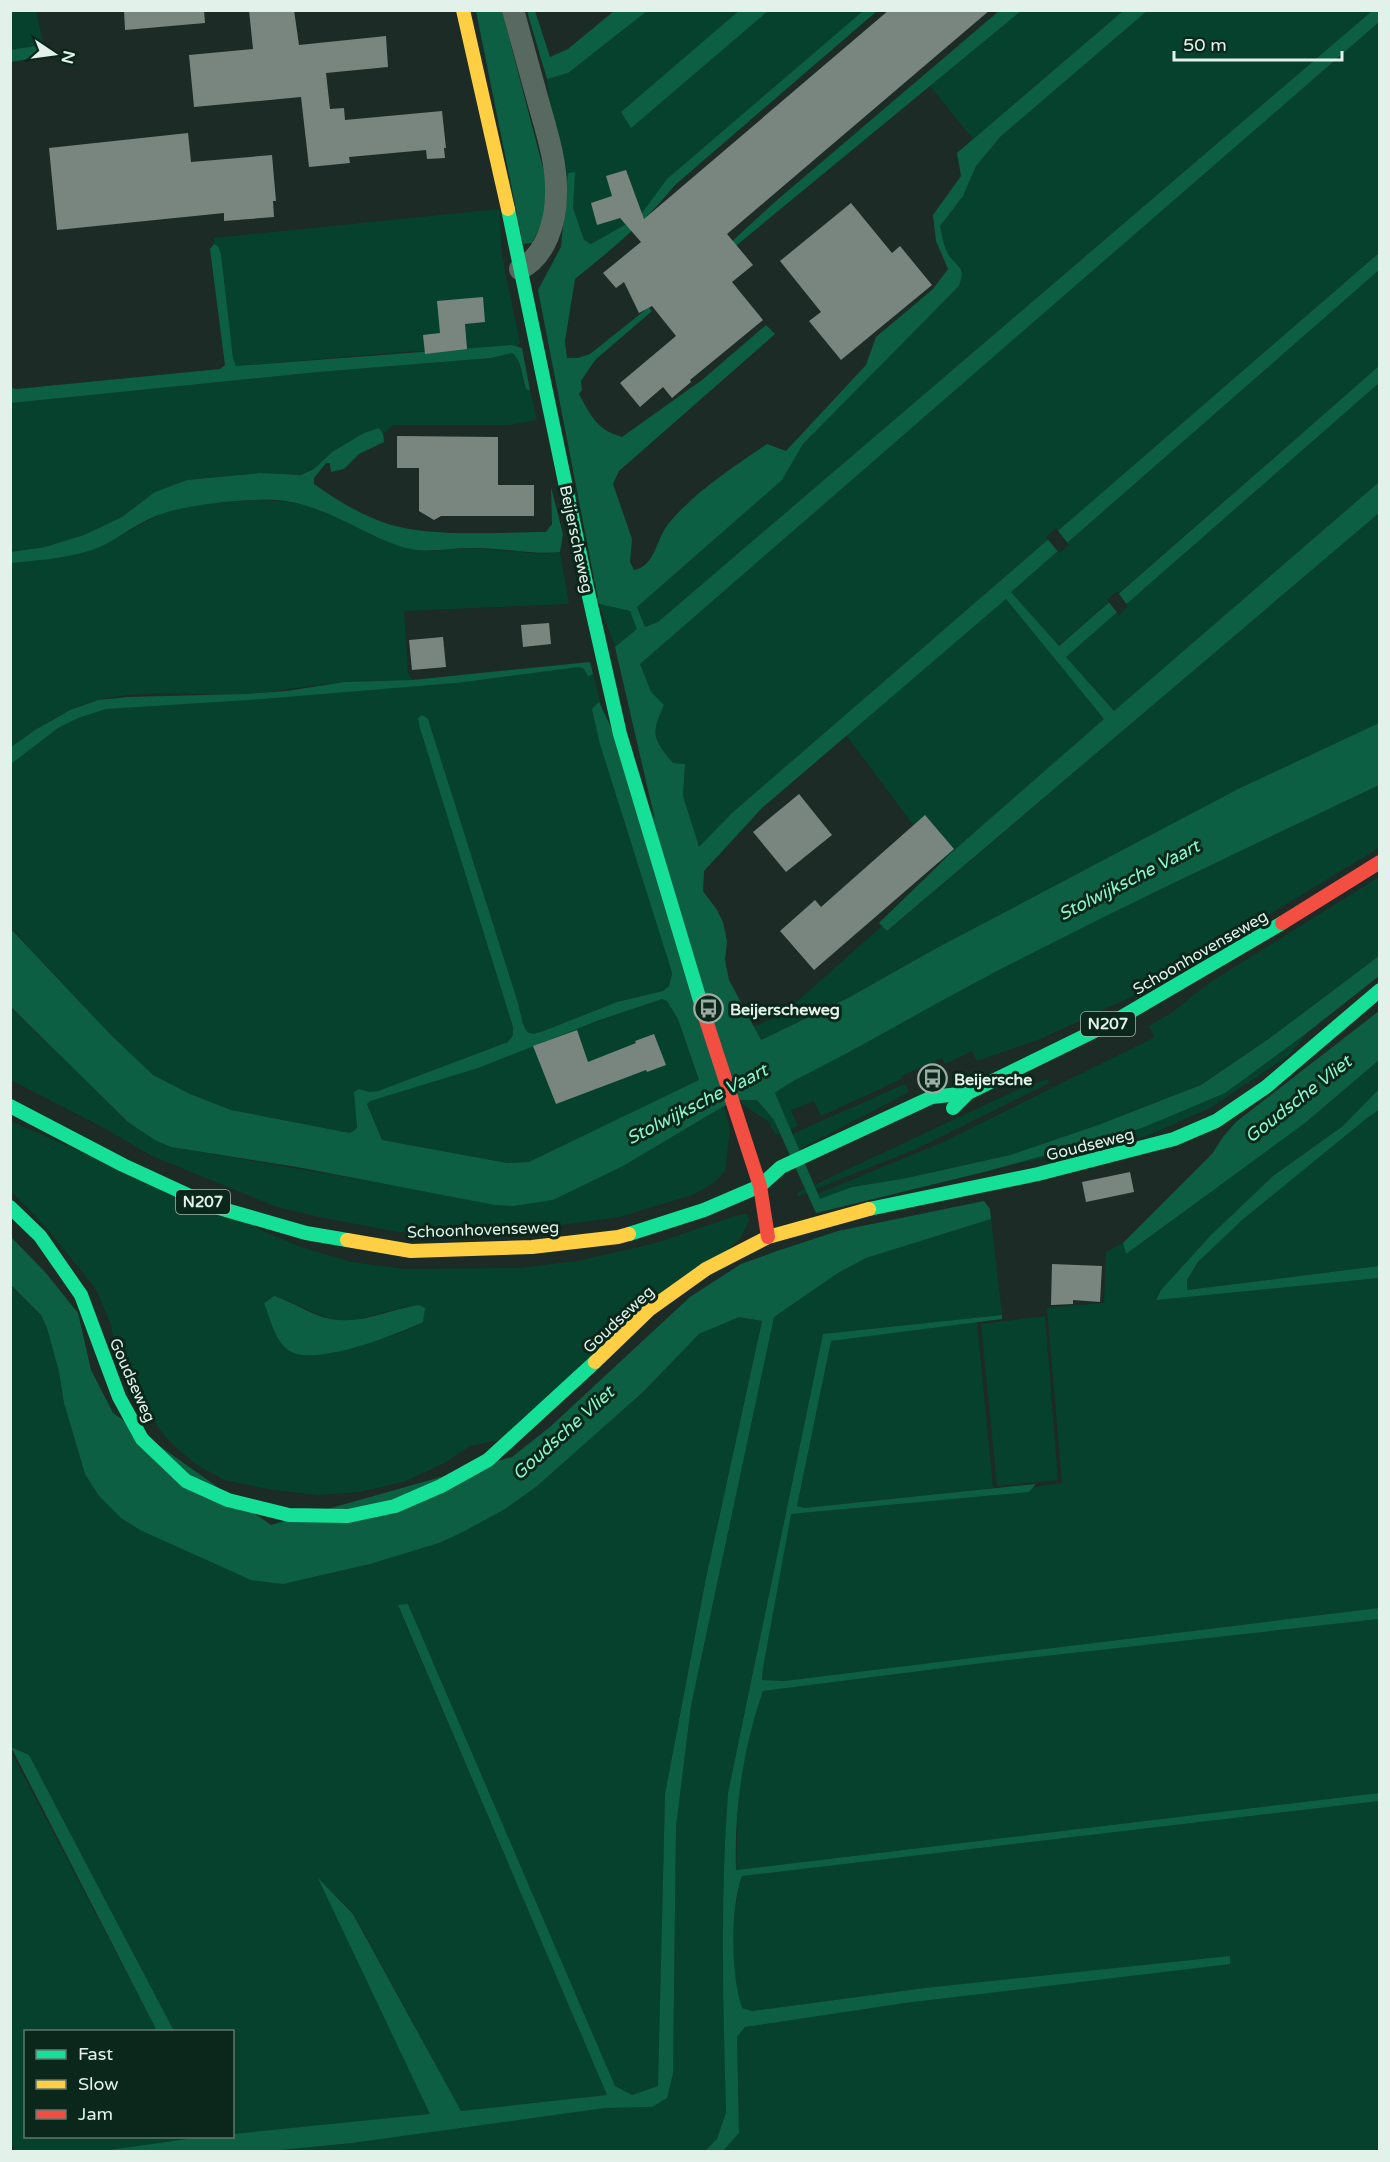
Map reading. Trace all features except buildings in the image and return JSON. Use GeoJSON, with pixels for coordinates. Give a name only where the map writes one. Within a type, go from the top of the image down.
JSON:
{"type":"FeatureCollection","features":[{"type":"Feature","properties":{"kind":"street","name":"Beijerscheweg"},"geometry":{"type":"LineString","coordinates":[[463,10],[620,734],[723,1074],[760,1186]]}},
{"type":"Feature","properties":{"kind":"street"},"geometry":{"type":"LineString","coordinates":[[513,10],[550,146],[556,196],[545,242],[534,259],[520,269]]}},
{"type":"Feature","properties":{"kind":"street","name":"Schoonhovenseweg"},"geometry":{"type":"LineString","coordinates":[[10,1106],[123,1166],[212,1206],[306,1233],[411,1251],[532,1247],[618,1237],[704,1210],[760,1186],[781,1167],[932,1097],[968,1093],[1113,1022],[1244,947],[1380,862]]}},
{"type":"Feature","properties":{"kind":"street","name":"Goudseweg"},"geometry":{"type":"LineString","coordinates":[[10,1207],[40,1236],[81,1295],[119,1397],[142,1439],[186,1481],[228,1500],[290,1515],[348,1516],[395,1506],[441,1486],[488,1460],[568,1388],[650,1309],[706,1269],[768,1237],[857,1211],[1117,1155],[1174,1139],[1216,1121],[1266,1087],[1380,990]]}},
{"type":"Feature","properties":{"kind":"street","name":"Schoonhovenseweg"},"geometry":{"type":"LineString","coordinates":[[946,1116],[968,1093]]}},
{"type":"Feature","properties":{"kind":"street"},"geometry":{"type":"LineString","coordinates":[[760,1186],[768,1237]]}},
{"type":"Feature","properties":{"kind":"street","name":"Schoonhovenseweg"},"geometry":{"type":"LineString","coordinates":[[760,1186],[779,1186]]}},
{"type":"Feature","properties":{"kind":"shaded area"},"geometry":{"type":"Polygon","coordinates":[[[10,11],[36,11],[46,56],[11,62],[10,11]]]}},
{"type":"Feature","properties":{"kind":"shaded area"},"geometry":{"type":"Polygon","coordinates":[[[647,11],[740,11],[621,112],[631,127],[768,11],[863,11],[667,179],[639,217],[591,244],[584,240],[573,208],[574,172],[566,202],[554,138],[547,79],[568,73],[647,11]]]}},
{"type":"Feature","properties":{"kind":"shaded area"},"geometry":{"type":"Polygon","coordinates":[[[1021,11],[1123,11],[973,139],[930,86],[1021,11]]]}},
{"type":"Feature","properties":{"kind":"shaded area"},"geometry":{"type":"Polygon","coordinates":[[[1147,11],[1372,11],[658,622],[645,627],[637,607],[782,480],[803,444],[959,286],[961,270],[947,251],[940,226],[963,196],[976,166],[1001,136],[1147,11]]]}},
{"type":"Feature","properties":{"kind":"shaded area"},"geometry":{"type":"Polygon","coordinates":[[[1379,22],[1379,253],[732,813],[699,848],[683,796],[685,764],[673,763],[657,741],[657,723],[664,705],[651,693],[640,664],[1379,22]]]}},
{"type":"Feature","properties":{"kind":"shaded area"},"geometry":{"type":"Polygon","coordinates":[[[499,209],[502,256],[520,343],[517,346],[404,352],[236,366],[233,358],[221,254],[218,246],[214,244],[214,238],[499,209]]]}},
{"type":"Feature","properties":{"kind":"shaded area"},"geometry":{"type":"Polygon","coordinates":[[[1379,270],[1379,366],[1058,646],[1011,592],[1379,270]]]}},
{"type":"Feature","properties":{"kind":"shaded area"},"geometry":{"type":"Polygon","coordinates":[[[512,353],[518,357],[524,385],[530,390],[537,420],[509,425],[393,425],[383,434],[379,428],[364,433],[332,452],[314,469],[301,475],[260,473],[187,480],[155,492],[122,517],[84,535],[45,547],[11,552],[11,403],[318,372],[491,358],[512,353]]]}},
{"type":"Feature","properties":{"kind":"shaded area"},"geometry":{"type":"Polygon","coordinates":[[[1379,383],[1379,482],[1114,711],[1066,657],[1379,383]]]}},
{"type":"Feature","properties":{"kind":"shaded area"},"geometry":{"type":"Polygon","coordinates":[[[257,500],[311,505],[374,536],[429,551],[471,548],[543,554],[560,552],[569,604],[404,611],[408,672],[412,680],[344,682],[244,694],[152,694],[98,700],[63,713],[11,748],[10,563],[64,556],[101,546],[162,513],[208,503],[257,500]]]}},
{"type":"Feature","properties":{"kind":"shaded area"},"geometry":{"type":"Polygon","coordinates":[[[1379,513],[1379,723],[1238,789],[933,950],[848,998],[760,1040],[753,1027],[783,1014],[882,926],[888,931],[1379,513]]]}},
{"type":"Feature","properties":{"kind":"shaded area"},"geometry":{"type":"Polygon","coordinates":[[[1006,599],[1104,719],[941,862],[846,735],[1006,599]]]}},
{"type":"Feature","properties":{"kind":"shaded area"},"geometry":{"type":"Polygon","coordinates":[[[599,604],[630,611],[638,629],[615,647],[599,604]]]}},
{"type":"Feature","properties":{"kind":"shaded area"},"geometry":{"type":"Polygon","coordinates":[[[579,667],[593,674],[670,966],[672,974],[669,986],[663,991],[617,1002],[541,1032],[533,1034],[527,1032],[428,719],[513,1027],[513,1035],[508,1042],[378,1091],[369,1092],[359,1089],[354,1092],[356,1130],[350,1133],[231,1110],[190,1094],[153,1075],[110,1034],[11,928],[11,764],[58,728],[78,718],[106,709],[456,683],[579,667]]]}},
{"type":"Feature","properties":{"kind":"shaded area"},"geometry":{"type":"Polygon","coordinates":[[[1379,785],[1379,848],[1135,995],[1043,1038],[977,1061],[972,1051],[945,1064],[942,1058],[821,1116],[814,1101],[791,1110],[798,1126],[790,1130],[775,1093],[787,1084],[1016,961],[1379,785]]]}},
{"type":"Feature","properties":{"kind":"shaded area"},"geometry":{"type":"Polygon","coordinates":[[[1379,877],[1379,956],[1270,1038],[1201,1085],[1098,1125],[1010,1155],[907,1178],[852,1187],[820,1200],[817,1194],[941,1143],[1155,1037],[1149,1026],[1170,1014],[1209,983],[1379,877]]]}},
{"type":"Feature","properties":{"kind":"shaded area"},"geometry":{"type":"Polygon","coordinates":[[[662,999],[667,1001],[678,1019],[699,1081],[529,1162],[507,1163],[382,1140],[367,1103],[370,1101],[662,999]]]}},
{"type":"Feature","properties":{"kind":"shaded area"},"geometry":{"type":"Polygon","coordinates":[[[10,1007],[128,1122],[171,1147],[514,1206],[553,1200],[623,1166],[724,1106],[730,1130],[725,1171],[714,1183],[692,1195],[620,1217],[501,1233],[398,1232],[319,1217],[277,1207],[152,1156],[104,1128],[11,1080],[10,1007]]]}},
{"type":"Feature","properties":{"kind":"shaded area"},"geometry":{"type":"Polygon","coordinates":[[[1308,1032],[1289,1055],[1212,1107],[1147,1136],[852,1199],[1142,1128],[1308,1032]]]}},
{"type":"Feature","properties":{"kind":"shaded area"},"geometry":{"type":"Polygon","coordinates":[[[1379,1060],[1379,1089],[1343,1126],[1273,1176],[1211,1235],[1161,1290],[1156,1299],[1379,1278],[1379,1608],[784,1681],[762,1680],[790,1514],[1029,1492],[1034,1487],[1062,1483],[1047,1308],[1104,1303],[1106,1252],[1123,1243],[1126,1254],[1305,1123],[1379,1060]]]}},
{"type":"Feature","properties":{"kind":"shaded area"},"geometry":{"type":"Polygon","coordinates":[[[1048,1079],[1049,1083],[916,1149],[798,1196],[797,1193],[1019,1089],[1048,1079]]]}},
{"type":"Feature","properties":{"kind":"shaded area"},"geometry":{"type":"Polygon","coordinates":[[[905,1084],[909,1092],[798,1150],[792,1134],[905,1084]]]}},
{"type":"Feature","properties":{"kind":"shaded area"},"geometry":{"type":"Polygon","coordinates":[[[740,1100],[757,1100],[774,1120],[779,1134],[776,1135],[768,1121],[743,1105],[740,1100]]]}},
{"type":"Feature","properties":{"kind":"shaded area"},"geometry":{"type":"Polygon","coordinates":[[[1379,1110],[1379,1266],[1187,1290],[1187,1281],[1195,1266],[1214,1246],[1298,1173],[1379,1110]]]}},
{"type":"Feature","properties":{"kind":"shaded area"},"geometry":{"type":"Polygon","coordinates":[[[10,1121],[298,1246],[351,1262],[405,1269],[520,1268],[577,1261],[656,1243],[738,1215],[747,1214],[749,1221],[740,1239],[510,1438],[470,1446],[446,1462],[406,1481],[360,1492],[319,1495],[273,1490],[224,1480],[194,1463],[167,1439],[119,1369],[111,1325],[96,1289],[45,1226],[11,1191],[10,1121]],[[274,1296],[264,1303],[330,1354],[403,1332],[423,1322],[408,1306],[355,1320],[344,1320],[324,1316],[274,1296]]]}},
{"type":"Feature","properties":{"kind":"shaded area"},"geometry":{"type":"Polygon","coordinates":[[[991,1219],[1002,1315],[823,1334],[728,1793],[723,1912],[726,2112],[717,2139],[706,2150],[675,2151],[270,2151],[352,2143],[605,2108],[652,2107],[667,2098],[673,2074],[676,1827],[691,1706],[774,1317],[838,1273],[866,1258],[991,1219]]]}},
{"type":"Feature","properties":{"kind":"shaded area"},"geometry":{"type":"Polygon","coordinates":[[[10,1285],[41,1316],[47,1328],[59,1372],[64,1403],[85,1474],[283,1584],[370,1564],[439,1543],[505,1509],[536,1487],[643,1392],[699,1334],[739,1317],[762,1321],[706,1578],[665,1794],[658,2086],[631,2095],[615,2086],[408,1604],[398,1606],[607,2095],[461,2111],[354,1914],[320,1880],[431,2114],[234,2134],[234,2030],[173,2030],[29,1755],[11,1747],[10,1285]]]}},
{"type":"Feature","properties":{"kind":"shaded area"},"geometry":{"type":"Polygon","coordinates":[[[1045,1316],[1058,1480],[997,1486],[981,1324],[1045,1316]]]}},
{"type":"Feature","properties":{"kind":"shaded area"},"geometry":{"type":"Polygon","coordinates":[[[977,1322],[993,1488],[803,1508],[797,1506],[831,1341],[977,1322]]]}},
{"type":"Feature","properties":{"kind":"shaded area"},"geometry":{"type":"Polygon","coordinates":[[[1379,1619],[1379,1793],[736,1870],[739,1784],[746,1744],[763,1691],[983,1663],[1379,1619]]]}},
{"type":"Feature","properties":{"kind":"shaded area"},"geometry":{"type":"Polygon","coordinates":[[[10,1750],[156,2030],[24,2030],[24,2138],[194,2138],[102,2151],[16,2151],[10,2141],[10,1750]]]}},
{"type":"Feature","properties":{"kind":"shaded area"},"geometry":{"type":"Polygon","coordinates":[[[1379,1801],[1379,2151],[723,2151],[739,2133],[737,2037],[745,2027],[905,2003],[1230,1963],[925,1988],[752,2011],[742,2008],[735,1979],[734,1924],[742,1876],[1379,1801]]]}},
{"type":"Feature","properties":{"kind":"water"},"geometry":{"type":"Polygon","coordinates":[[[740,10],[768,11],[631,128],[621,112],[740,10]]]}},
{"type":"Feature","properties":{"kind":"water"},"geometry":{"type":"Polygon","coordinates":[[[476,11],[502,11],[547,183],[548,210],[532,243],[523,244],[476,11]]]}},
{"type":"Feature","properties":{"kind":"water"},"geometry":{"type":"Polygon","coordinates":[[[527,11],[535,11],[550,57],[568,49],[614,11],[647,11],[568,73],[547,79],[527,11]]]}},
{"type":"Feature","properties":{"kind":"water","name":"Stolwijksche Vaart"},"geometry":{"type":"Polygon","coordinates":[[[863,11],[877,11],[675,185],[640,223],[575,279],[565,341],[567,358],[578,358],[590,354],[649,307],[652,311],[595,360],[581,381],[582,390],[579,394],[591,415],[606,430],[622,437],[702,380],[766,325],[775,334],[619,471],[613,484],[632,539],[630,562],[634,570],[647,563],[669,523],[715,481],[767,444],[786,451],[866,365],[876,337],[933,289],[948,269],[936,241],[933,215],[961,176],[957,153],[1123,11],[1147,11],[1001,136],[976,166],[963,196],[940,226],[947,251],[961,270],[959,286],[803,444],[782,480],[637,607],[645,627],[658,622],[1372,11],[1379,11],[1379,22],[640,664],[651,692],[664,705],[657,723],[657,741],[673,763],[685,764],[683,796],[699,847],[732,813],[1379,253],[1379,270],[1011,592],[1059,646],[1379,366],[1379,383],[1066,657],[1114,711],[1379,482],[1379,513],[887,931],[879,923],[951,853],[1104,719],[1006,599],[762,808],[704,871],[703,891],[723,922],[727,941],[725,960],[729,980],[761,1040],[848,998],[933,950],[1238,789],[1379,723],[1379,785],[1016,961],[775,1093],[820,1199],[852,1187],[907,1178],[1010,1155],[1098,1125],[1201,1085],[1270,1038],[1379,956],[1379,976],[1225,1093],[1142,1128],[988,1171],[816,1213],[774,1120],[757,1100],[740,1100],[724,1106],[623,1166],[553,1200],[514,1206],[495,1205],[297,1167],[171,1147],[155,1140],[128,1122],[11,1007],[10,928],[110,1034],[153,1075],[190,1094],[231,1110],[350,1133],[357,1127],[354,1092],[359,1089],[369,1092],[378,1091],[508,1042],[513,1035],[513,1027],[420,728],[418,718],[422,715],[428,719],[527,1032],[533,1034],[541,1032],[617,1002],[663,991],[669,986],[672,974],[670,966],[600,744],[592,709],[599,702],[655,820],[615,647],[637,629],[630,611],[599,604],[538,290],[561,247],[568,173],[575,172],[573,208],[584,240],[591,244],[639,217],[667,179],[863,11]],[[662,999],[597,1021],[478,1068],[370,1101],[367,1104],[382,1140],[507,1163],[529,1162],[699,1080],[678,1019],[667,1001],[662,999]]]}},
{"type":"Feature","properties":{"kind":"water"},"geometry":{"type":"Polygon","coordinates":[[[999,11],[1021,11],[732,249],[729,244],[776,201],[999,11]]]}},
{"type":"Feature","properties":{"kind":"water"},"geometry":{"type":"Polygon","coordinates":[[[42,45],[46,56],[11,62],[11,50],[42,45]]]}},
{"type":"Feature","properties":{"kind":"water"},"geometry":{"type":"Polygon","coordinates":[[[214,244],[218,246],[221,254],[233,358],[236,366],[512,345],[522,348],[530,390],[527,390],[518,360],[512,353],[491,358],[318,372],[11,403],[11,388],[220,369],[225,365],[210,249],[214,244]]]}},
{"type":"Feature","properties":{"kind":"water"},"geometry":{"type":"Polygon","coordinates":[[[379,428],[384,442],[359,454],[344,469],[331,472],[330,463],[326,463],[314,478],[314,484],[369,517],[406,528],[446,533],[546,532],[552,524],[551,487],[563,534],[560,552],[481,548],[411,549],[386,541],[325,512],[293,502],[262,500],[219,502],[164,513],[148,519],[104,545],[82,553],[11,563],[11,552],[45,547],[84,535],[122,517],[155,492],[187,480],[260,473],[301,475],[314,469],[332,452],[364,433],[379,428]]]}},
{"type":"Feature","properties":{"kind":"water"},"geometry":{"type":"Polygon","coordinates":[[[590,662],[593,674],[588,676],[584,669],[579,667],[456,683],[106,709],[78,718],[58,728],[11,764],[10,748],[35,730],[70,710],[98,700],[287,691],[344,682],[412,680],[590,662]]]}},
{"type":"Feature","properties":{"kind":"water","name":"Goudsche Vliet"},"geometry":{"type":"Polygon","coordinates":[[[1379,1011],[1379,1060],[1305,1123],[1126,1254],[1123,1243],[1212,1154],[1236,1122],[1379,1011]]]}},
{"type":"Feature","properties":{"kind":"water"},"geometry":{"type":"Polygon","coordinates":[[[1379,1089],[1379,1110],[1242,1220],[1198,1262],[1187,1280],[1187,1290],[1379,1266],[1379,1278],[1156,1300],[1161,1290],[1211,1235],[1273,1176],[1343,1126],[1379,1089]]]}},
{"type":"Feature","properties":{"kind":"water","name":"Goudsche Vliet"},"geometry":{"type":"Polygon","coordinates":[[[984,1201],[990,1209],[991,1219],[866,1258],[838,1273],[774,1317],[691,1706],[676,1827],[673,2074],[667,2098],[652,2107],[605,2108],[352,2143],[270,2151],[102,2151],[194,2138],[234,2138],[234,2134],[430,2114],[318,1878],[353,1914],[461,2111],[607,2095],[398,1605],[408,1604],[615,2086],[632,2095],[658,2086],[665,1794],[706,1578],[762,1321],[739,1317],[699,1334],[643,1392],[536,1487],[505,1509],[439,1543],[370,1564],[283,1584],[251,1580],[140,1530],[121,1518],[99,1496],[85,1474],[64,1403],[59,1372],[47,1328],[41,1315],[11,1285],[10,1236],[45,1272],[78,1313],[91,1370],[113,1413],[271,1525],[512,1457],[550,1427],[690,1297],[741,1264],[838,1231],[984,1201]]]}},
{"type":"Feature","properties":{"kind":"water"},"geometry":{"type":"Polygon","coordinates":[[[274,1296],[317,1315],[342,1320],[364,1318],[419,1305],[425,1308],[423,1322],[377,1341],[336,1352],[302,1355],[290,1351],[280,1342],[264,1303],[274,1296]]]}},
{"type":"Feature","properties":{"kind":"water"},"geometry":{"type":"Polygon","coordinates":[[[1002,1315],[1002,1319],[831,1341],[797,1506],[804,1508],[1036,1484],[1029,1492],[791,1514],[762,1680],[784,1681],[1379,1608],[1379,1619],[983,1663],[763,1691],[750,1735],[741,1779],[736,1870],[1379,1793],[1379,1801],[742,1876],[735,1905],[734,1961],[742,2008],[752,2011],[925,1988],[1230,1956],[1230,1964],[905,2003],[745,2027],[737,2037],[739,2133],[723,2151],[675,2151],[706,2150],[717,2139],[726,2112],[723,1912],[728,1793],[823,1334],[1002,1315]]]}},
{"type":"Feature","properties":{"kind":"water"},"geometry":{"type":"Polygon","coordinates":[[[11,1747],[29,1755],[173,2030],[156,2030],[11,1747]]]}},
{"type":"Feature","properties":{"kind":"pier"},"geometry":{"type":"Polygon","coordinates":[[[1056,528],[1069,545],[1059,553],[1046,537],[1056,528]]]}},
{"type":"Feature","properties":{"kind":"pier"},"geometry":{"type":"Polygon","coordinates":[[[1117,591],[1128,606],[1119,615],[1107,600],[1117,591]]]}},
{"type":"Feature","properties":{"kind":"traffic: fast"},"geometry":{"type":"LineString","coordinates":[[508,209],[620,734],[705,1017]]}},
{"type":"Feature","properties":{"kind":"traffic: fast"},"geometry":{"type":"LineString","coordinates":[[953,1108],[968,1093],[1113,1022],[1282,923]]}},
{"type":"Feature","properties":{"kind":"traffic: fast"},"geometry":{"type":"LineString","coordinates":[[869,1209],[1038,1174],[1174,1139],[1216,1121],[1266,1087],[1380,990]]}},
{"type":"Feature","properties":{"kind":"traffic: fast"},"geometry":{"type":"LineString","coordinates":[[629,1234],[704,1210],[760,1186],[781,1167],[932,1097],[968,1093]]}},
{"type":"Feature","properties":{"kind":"traffic: fast"},"geometry":{"type":"LineString","coordinates":[[10,1106],[123,1165],[212,1206],[306,1233],[347,1240]]}},
{"type":"Feature","properties":{"kind":"traffic: fast"},"geometry":{"type":"LineString","coordinates":[[10,1207],[40,1236],[81,1295],[119,1397],[142,1439],[186,1481],[228,1500],[289,1515],[348,1516],[395,1506],[441,1486],[488,1460],[595,1362]]}},
{"type":"Feature","properties":{"kind":"traffic: slow"},"geometry":{"type":"LineString","coordinates":[[463,10],[508,209]]}},
{"type":"Feature","properties":{"kind":"traffic: slow"},"geometry":{"type":"LineString","coordinates":[[595,1362],[650,1309],[706,1269],[768,1237],[869,1209]]}},
{"type":"Feature","properties":{"kind":"traffic: slow"},"geometry":{"type":"LineString","coordinates":[[347,1240],[411,1251],[532,1247],[629,1234]]}},
{"type":"Feature","properties":{"kind":"traffic: jam"},"geometry":{"type":"LineString","coordinates":[[1282,923],[1380,862]]}},
{"type":"Feature","properties":{"kind":"traffic: jam"},"geometry":{"type":"LineString","coordinates":[[705,1017],[760,1186],[768,1237]]}},
{"type":"Feature","properties":{"kind":"place","name":"Beijerscheweg"},"geometry":{"type":"Point","coordinates":[709,1009]}},
{"type":"Feature","properties":{"kind":"place","name":"Beijersche"},"geometry":{"type":"Point","coordinates":[933,1079]}}]}
